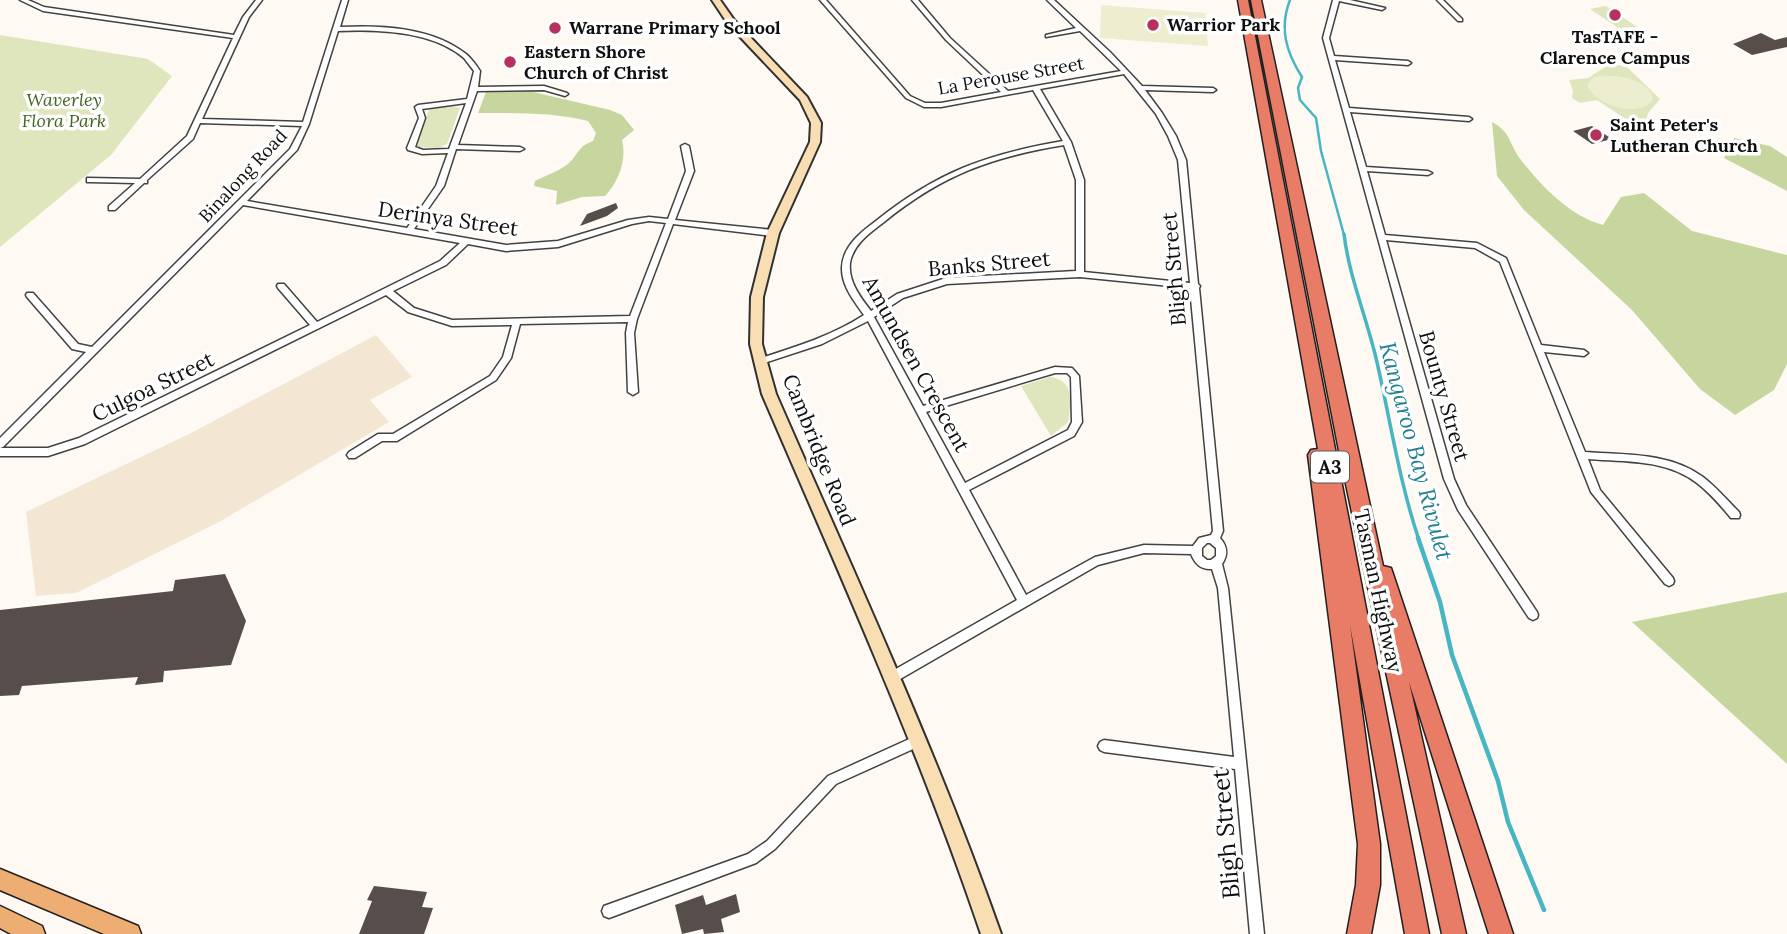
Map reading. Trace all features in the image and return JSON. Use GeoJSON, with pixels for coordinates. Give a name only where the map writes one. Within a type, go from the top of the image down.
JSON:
{"type":"FeatureCollection","features":[{"type":"Feature","properties":{"kind":"highway","name":"Tasman Highway"},"geometry":{"type":"LineString","coordinates":[[1243,0],[1417,934]]}},
{"type":"Feature","properties":{"kind":"highway","name":"Tasman Highway"},"geometry":{"type":"LineString","coordinates":[[1256,0],[1350,461],[1454,934]]}},
{"type":"Feature","properties":{"kind":"highway"},"geometry":{"type":"LineString","coordinates":[[1294,275],[1369,844],[1368,885],[1359,934]]}},
{"type":"Feature","properties":{"kind":"highway"},"geometry":{"type":"LineString","coordinates":[[1350,461],[1501,934]]}},
{"type":"Feature","properties":{"kind":"main road","name":"Cambridge Road"},"geometry":{"type":"LineString","coordinates":[[722,1],[731,22],[806,101],[816,123],[811,155],[774,233],[757,297],[756,344],[769,394],[958,838],[991,934]]}},
{"type":"Feature","properties":{"kind":"main road"},"geometry":{"type":"LineString","coordinates":[[0,878],[130,934]]}},
{"type":"Feature","properties":{"kind":"main road"},"geometry":{"type":"LineString","coordinates":[[0,917],[34,934]]}},
{"type":"Feature","properties":{"kind":"street"},"geometry":{"type":"LineString","coordinates":[[23,0],[43,9],[236,37]]}},
{"type":"Feature","properties":{"kind":"street"},"geometry":{"type":"LineString","coordinates":[[112,208],[183,145],[200,121],[236,37],[259,0]]}},
{"type":"Feature","properties":{"kind":"street","name":"Binalong Road"},"geometry":{"type":"LineString","coordinates":[[0,444],[93,350],[110,338],[293,150],[306,124],[345,0]]}},
{"type":"Feature","properties":{"kind":"street","name":"La Perouse Street"},"geometry":{"type":"LineString","coordinates":[[823,0],[912,100],[936,106],[1124,72]]}},
{"type":"Feature","properties":{"kind":"street"},"geometry":{"type":"LineString","coordinates":[[915,0],[948,39],[1006,93]]}},
{"type":"Feature","properties":{"kind":"street","name":"Bligh Street"},"geometry":{"type":"LineString","coordinates":[[1049,0],[1140,89],[1164,121],[1182,160],[1218,531],[1214,541]]}},
{"type":"Feature","properties":{"kind":"street","name":"Bounty Street"},"geometry":{"type":"LineString","coordinates":[[1382,8],[1338,0],[1326,32],[1332,58],[1452,490],[1533,615]]}},
{"type":"Feature","properties":{"kind":"street"},"geometry":{"type":"LineString","coordinates":[[1440,0],[1460,20]]}},
{"type":"Feature","properties":{"kind":"street"},"geometry":{"type":"LineString","coordinates":[[336,29],[391,29],[427,37],[469,60],[477,74],[436,194],[408,232]]}},
{"type":"Feature","properties":{"kind":"street"},"geometry":{"type":"LineString","coordinates":[[1048,37],[1080,29]]}},
{"type":"Feature","properties":{"kind":"street"},"geometry":{"type":"LineString","coordinates":[[1332,58],[1408,63]]}},
{"type":"Feature","properties":{"kind":"street"},"geometry":{"type":"LineString","coordinates":[[474,89],[544,88],[563,91]]}},
{"type":"Feature","properties":{"kind":"street"},"geometry":{"type":"LineString","coordinates":[[1036,89],[1067,142],[1080,180],[1080,274]]}},
{"type":"Feature","properties":{"kind":"street"},"geometry":{"type":"LineString","coordinates":[[1140,89],[1213,90]]}},
{"type":"Feature","properties":{"kind":"street"},"geometry":{"type":"LineString","coordinates":[[469,102],[418,107],[422,118],[411,148],[422,152],[520,149]]}},
{"type":"Feature","properties":{"kind":"street"},"geometry":{"type":"LineString","coordinates":[[1346,110],[1469,119]]}},
{"type":"Feature","properties":{"kind":"street"},"geometry":{"type":"LineString","coordinates":[[200,121],[306,124]]}},
{"type":"Feature","properties":{"kind":"street","name":"Amundsen Crescent"},"geometry":{"type":"LineString","coordinates":[[1024,602],[869,315],[850,290],[845,270],[850,251],[863,235],[926,186],[963,166],[1007,152],[1067,142]]}},
{"type":"Feature","properties":{"kind":"street"},"geometry":{"type":"LineString","coordinates":[[633,391],[630,333],[690,171],[685,146]]}},
{"type":"Feature","properties":{"kind":"street"},"geometry":{"type":"LineString","coordinates":[[1363,169],[1429,173]]}},
{"type":"Feature","properties":{"kind":"street"},"geometry":{"type":"LineString","coordinates":[[90,180],[144,180]]}},
{"type":"Feature","properties":{"kind":"street","name":"Derinya Street"},"geometry":{"type":"LineString","coordinates":[[242,202],[506,248],[539,247],[577,240],[631,222],[671,220],[774,233]]}},
{"type":"Feature","properties":{"kind":"street"},"geometry":{"type":"LineString","coordinates":[[1381,237],[1477,246],[1499,256],[1509,270],[1580,455],[1597,492],[1670,581]]}},
{"type":"Feature","properties":{"kind":"street","name":"Culgoa Street"},"geometry":{"type":"LineString","coordinates":[[0,453],[48,452],[82,441],[447,261],[465,242]]}},
{"type":"Feature","properties":{"kind":"street","name":"Banks Street"},"geometry":{"type":"LineString","coordinates":[[761,361],[819,342],[900,296],[936,283],[1080,274],[1196,286]]}},
{"type":"Feature","properties":{"kind":"street"},"geometry":{"type":"LineString","coordinates":[[281,286],[315,325]]}},
{"type":"Feature","properties":{"kind":"street"},"geometry":{"type":"LineString","coordinates":[[387,291],[411,310],[442,322],[516,324],[633,319]]}},
{"type":"Feature","properties":{"kind":"street"},"geometry":{"type":"LineString","coordinates":[[30,295],[75,347],[93,350]]}},
{"type":"Feature","properties":{"kind":"street"},"geometry":{"type":"LineString","coordinates":[[352,455],[381,437],[394,438],[486,384],[503,365],[516,324]]}},
{"type":"Feature","properties":{"kind":"street"},"geometry":{"type":"LineString","coordinates":[[1539,348],[1584,353]]}},
{"type":"Feature","properties":{"kind":"street"},"geometry":{"type":"LineString","coordinates":[[921,410],[1072,366],[1078,385],[1077,422],[1073,430],[962,489]]}},
{"type":"Feature","properties":{"kind":"street"},"geometry":{"type":"LineString","coordinates":[[1580,455],[1663,463],[1683,468],[1706,482],[1735,515]]}},
{"type":"Feature","properties":{"kind":"street"},"geometry":{"type":"LineString","coordinates":[[1200,541],[1214,541],[1223,551],[1222,558],[1216,563],[1200,559],[1194,550],[1200,541]]}},
{"type":"Feature","properties":{"kind":"street"},"geometry":{"type":"LineString","coordinates":[[891,678],[1106,556],[1144,549],[1194,550]]}},
{"type":"Feature","properties":{"kind":"street","name":"Bligh Street"},"geometry":{"type":"LineString","coordinates":[[1216,563],[1223,588],[1257,934]]}},
{"type":"Feature","properties":{"kind":"street"},"geometry":{"type":"LineString","coordinates":[[609,911],[752,859],[771,845],[832,780],[918,741]]}},
{"type":"Feature","properties":{"kind":"street"},"geometry":{"type":"LineString","coordinates":[[1104,746],[1240,764]]}},
{"type":"Feature","properties":{"kind":"shaded area"},"geometry":{"type":"Polygon","coordinates":[[[376,335],[412,377],[370,400],[389,422],[219,522],[76,593],[36,596],[26,512],[191,433],[376,335]]]}},
{"type":"Feature","properties":{"kind":"green space","name":"Warrior Park"},"geometry":{"type":"Polygon","coordinates":[[[1101,5],[1205,13],[1208,46],[1100,38],[1101,5]]]}},
{"type":"Feature","properties":{"kind":"green space"},"geometry":{"type":"Polygon","coordinates":[[[1606,6],[1646,33],[1630,36],[1590,9],[1606,6]]]}},
{"type":"Feature","properties":{"kind":"green space","name":"Waverley Flora Park"},"geometry":{"type":"Polygon","coordinates":[[[0,35],[148,59],[172,76],[111,155],[0,247],[0,35]]]}},
{"type":"Feature","properties":{"kind":"green space"},"geometry":{"type":"Polygon","coordinates":[[[1611,63],[1627,67],[1660,99],[1648,113],[1645,124],[1630,122],[1597,100],[1580,103],[1572,98],[1573,91],[1569,80],[1588,78],[1611,63]]]}},
{"type":"Feature","properties":{"kind":"green space"},"geometry":{"type":"Polygon","coordinates":[[[1615,76],[1639,83],[1650,92],[1653,99],[1647,105],[1629,109],[1608,104],[1587,86],[1592,78],[1615,76]]]}},
{"type":"Feature","properties":{"kind":"green space"},"geometry":{"type":"Polygon","coordinates":[[[529,91],[610,110],[622,115],[634,130],[622,140],[621,170],[605,196],[582,197],[556,205],[557,191],[534,186],[535,181],[564,167],[583,147],[593,141],[596,133],[588,121],[520,113],[478,113],[486,92],[529,91]]]}},
{"type":"Feature","properties":{"kind":"green space"},"geometry":{"type":"Polygon","coordinates":[[[448,105],[460,108],[447,144],[438,148],[418,147],[416,144],[429,110],[448,105]]]}},
{"type":"Feature","properties":{"kind":"green space"},"geometry":{"type":"Polygon","coordinates":[[[1492,122],[1507,134],[1521,160],[1547,190],[1568,208],[1591,221],[1603,225],[1621,197],[1644,193],[1692,231],[1787,255],[1787,364],[1774,390],[1735,415],[1700,389],[1632,310],[1524,210],[1497,176],[1492,122]]]}},
{"type":"Feature","properties":{"kind":"green space"},"geometry":{"type":"Polygon","coordinates":[[[1734,138],[1770,146],[1787,157],[1787,191],[1724,158],[1734,138]]]}},
{"type":"Feature","properties":{"kind":"green space"},"geometry":{"type":"Polygon","coordinates":[[[1050,377],[1064,383],[1070,394],[1068,422],[1051,436],[1021,386],[1050,377]]]}},
{"type":"Feature","properties":{"kind":"green space"},"geometry":{"type":"Polygon","coordinates":[[[1787,592],[1787,764],[1632,622],[1787,592]]]}},
{"type":"Feature","properties":{"kind":"building"},"geometry":{"type":"Polygon","coordinates":[[[1761,33],[1775,40],[1787,37],[1787,47],[1752,55],[1733,44],[1761,33]]]}},
{"type":"Feature","properties":{"kind":"building"},"geometry":{"type":"Polygon","coordinates":[[[1592,126],[1612,139],[1592,144],[1573,131],[1592,126]]]}},
{"type":"Feature","properties":{"kind":"building"},"geometry":{"type":"Polygon","coordinates":[[[616,203],[618,208],[607,216],[580,226],[587,214],[616,203]]]}},
{"type":"Feature","properties":{"kind":"building"},"geometry":{"type":"Polygon","coordinates":[[[225,574],[246,621],[231,665],[164,671],[163,682],[135,685],[138,677],[22,686],[19,695],[0,696],[0,610],[173,591],[175,580],[225,574]]]}},
{"type":"Feature","properties":{"kind":"building"},"geometry":{"type":"Polygon","coordinates":[[[374,886],[427,892],[422,907],[433,908],[424,934],[359,934],[372,901],[367,900],[374,886]]]}},
{"type":"Feature","properties":{"kind":"building"},"geometry":{"type":"Polygon","coordinates":[[[736,894],[740,912],[721,919],[724,932],[704,934],[703,929],[682,934],[675,905],[703,895],[706,905],[736,894]]]}},
{"type":"Feature","properties":{"kind":"waterway","name":"Kangaroo Bay Rivulet"},"geometry":{"type":"LineString","coordinates":[[1290,0],[1285,20],[1288,49],[1302,77],[1298,88],[1300,100],[1316,118],[1321,151],[1344,235]]}},
{"type":"Feature","properties":{"kind":"waterway","name":"Kangaroo Bay Rivulet"},"geometry":{"type":"LineString","coordinates":[[1344,234],[1419,540]]}},
{"type":"Feature","properties":{"kind":"waterway","name":"Kangaroo Bay Rivulet"},"geometry":{"type":"LineString","coordinates":[[1418,538],[1440,602],[1452,655],[1498,781],[1508,822],[1544,910]]}},
{"type":"Feature","properties":{"kind":"place","name":"TasTAFE - Clarence Campus"},"geometry":{"type":"Point","coordinates":[1615,15]}},
{"type":"Feature","properties":{"kind":"place","name":"Warrior Park"},"geometry":{"type":"Point","coordinates":[1153,25]}},
{"type":"Feature","properties":{"kind":"place","name":"Warrane Primary School"},"geometry":{"type":"Point","coordinates":[555,28]}},
{"type":"Feature","properties":{"kind":"place","name":"Eastern Shore Church of Christ"},"geometry":{"type":"Point","coordinates":[510,62]}},
{"type":"Feature","properties":{"kind":"place","name":"Saint Peter's Lutheran Church"},"geometry":{"type":"Point","coordinates":[1596,135]}}]}
